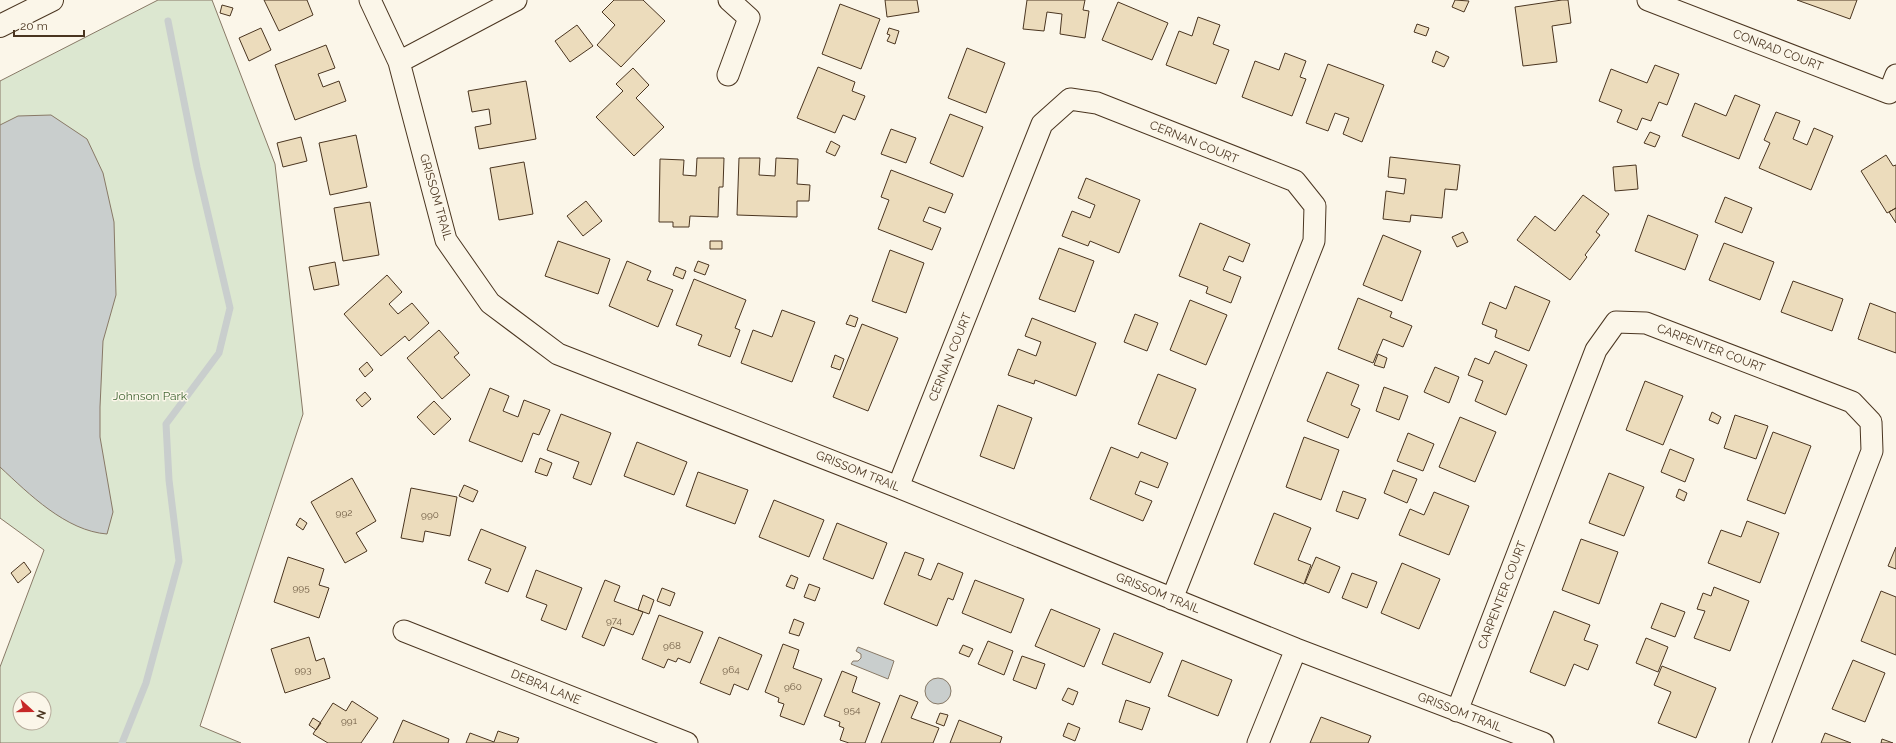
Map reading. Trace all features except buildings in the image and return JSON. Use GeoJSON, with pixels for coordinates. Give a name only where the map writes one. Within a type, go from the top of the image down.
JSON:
{"type":"FeatureCollection","features":[{"type":"Feature","properties":{"kind":"main road"},"geometry":{"type":"LineString","coordinates":[[0,26],[52,0]]}},
{"type":"Feature","properties":{"kind":"street","name":"GRISSOM TRAIL"},"geometry":{"type":"LineString","coordinates":[[370,0],[400,62],[446,240],[490,303],[558,354],[898,487],[1296,649],[1543,743]]}},
{"type":"Feature","properties":{"kind":"street"},"geometry":{"type":"LineString","coordinates":[[400,62],[516,0]]}},
{"type":"Feature","properties":{"kind":"street"},"geometry":{"type":"LineString","coordinates":[[728,75],[749,18],[729,0]]}},
{"type":"Feature","properties":{"kind":"street","name":"CONRAD COURT"},"geometry":{"type":"LineString","coordinates":[[1648,0],[1889,93],[1896,75]]}},
{"type":"Feature","properties":{"kind":"street","name":"CERNAN COURT"},"geometry":{"type":"LineString","coordinates":[[898,487],[1042,124],[1070,99],[1097,103],[1295,181],[1315,206],[1314,242],[1172,599]]}},
{"type":"Feature","properties":{"kind":"street","name":"CARPENTER COURT"},"geometry":{"type":"LineString","coordinates":[[1458,711],[1596,350],[1616,322],[1646,323],[1852,402],[1871,422],[1872,451],[1760,743]]}},
{"type":"Feature","properties":{"kind":"street","name":"DEBRA LANE"},"geometry":{"type":"LineString","coordinates":[[404,631],[688,743]]}},
{"type":"Feature","properties":{"kind":"street"},"geometry":{"type":"LineString","coordinates":[[1258,743],[1296,649]]}},
{"type":"Feature","properties":{"kind":"green space","name":"Johnson Park"},"geometry":{"type":"Polygon","coordinates":[[[158,0],[212,0],[275,164],[303,414],[200,726],[241,743],[0,743],[0,667],[44,550],[0,518],[0,81],[158,0]]]}},
{"type":"Feature","properties":{"kind":"shaded area"},"geometry":{"type":"Polygon","coordinates":[[[51,115],[87,139],[103,173],[114,222],[116,295],[103,341],[100,407],[100,437],[113,512],[107,534],[77,526],[63,519],[49,510],[0,467],[0,125],[18,116],[51,115]]]}},
{"type":"Feature","properties":{"kind":"shaded area"},"geometry":{"type":"Polygon","coordinates":[[[858,647],[894,661],[888,679],[851,664],[853,661],[858,661],[861,658],[861,654],[856,651],[858,647]]]}},
{"type":"Feature","properties":{"kind":"shaded area"},"geometry":{"type":"Polygon","coordinates":[[[938,678],[947,682],[951,691],[947,700],[938,704],[929,700],[925,691],[929,682],[938,678]]]}},
{"type":"Feature","properties":{"kind":"waterway"},"geometry":{"type":"LineString","coordinates":[[122,743],[146,683],[179,561],[169,480],[166,424],[219,353],[230,308],[197,167],[168,21]]}}]}
